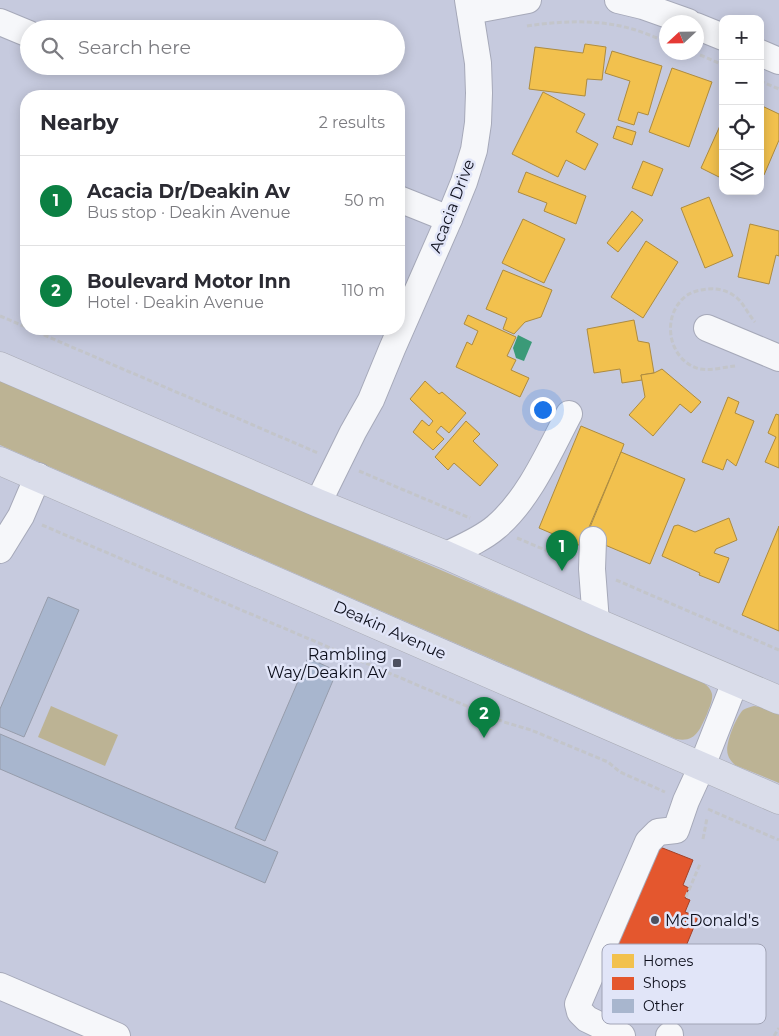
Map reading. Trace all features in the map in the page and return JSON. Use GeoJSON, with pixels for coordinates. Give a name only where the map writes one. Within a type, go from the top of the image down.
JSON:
{"type":"FeatureCollection","features":[{"type":"Feature","properties":{"kind":"highway"},"geometry":{"type":"LineString","coordinates":[[0,366],[327,507],[446,555],[596,622],[779,700]]}},
{"type":"Feature","properties":{"kind":"highway","name":"Deakin Avenue"},"geometry":{"type":"LineString","coordinates":[[20,469],[779,800]]}},
{"type":"Feature","properties":{"kind":"street"},"geometry":{"type":"LineString","coordinates":[[469,6],[528,0]]}},
{"type":"Feature","properties":{"kind":"street"},"geometry":{"type":"LineString","coordinates":[[618,0],[668,15]]}},
{"type":"Feature","properties":{"kind":"street","name":"Acacia Drive"},"geometry":{"type":"LineString","coordinates":[[405,319],[449,219],[474,150],[478,123],[478,63],[469,6]]}},
{"type":"Feature","properties":{"kind":"street"},"geometry":{"type":"LineString","coordinates":[[0,22],[20,30]]}},
{"type":"Feature","properties":{"kind":"street"},"geometry":{"type":"LineString","coordinates":[[704,29],[719,35]]}},
{"type":"Feature","properties":{"kind":"street"},"geometry":{"type":"LineString","coordinates":[[764,55],[779,61]]}},
{"type":"Feature","properties":{"kind":"street"},"geometry":{"type":"LineString","coordinates":[[405,201],[449,219]]}},
{"type":"Feature","properties":{"kind":"street"},"geometry":{"type":"LineString","coordinates":[[706,328],[779,358]]}},
{"type":"Feature","properties":{"kind":"street","name":"Acacia Drive"},"geometry":{"type":"LineString","coordinates":[[327,507],[352,467],[353,432],[371,400],[398,335]]}},
{"type":"Feature","properties":{"kind":"street"},"geometry":{"type":"LineString","coordinates":[[446,555],[478,539],[495,528],[508,516],[532,483],[569,414]]}},
{"type":"Feature","properties":{"kind":"street"},"geometry":{"type":"LineString","coordinates":[[0,530],[20,469]]}},
{"type":"Feature","properties":{"kind":"street"},"geometry":{"type":"LineString","coordinates":[[0,550],[21,516],[20,469]]}},
{"type":"Feature","properties":{"kind":"street"},"geometry":{"type":"LineString","coordinates":[[593,540],[592,569],[596,622]]}},
{"type":"Feature","properties":{"kind":"street"},"geometry":{"type":"LineString","coordinates":[[604,944],[648,842],[658,832],[676,830],[697,805],[702,766],[736,682]]}},
{"type":"Feature","properties":{"kind":"street"},"geometry":{"type":"LineString","coordinates":[[602,949],[578,1004],[580,1012],[587,1019],[602,1024]]}},
{"type":"Feature","properties":{"kind":"street"},"geometry":{"type":"LineString","coordinates":[[0,986],[117,1036]]}},
{"type":"Feature","properties":{"kind":"street"},"geometry":{"type":"LineString","coordinates":[[604,1024],[630,1032]]}},
{"type":"Feature","properties":{"kind":"path"},"geometry":{"type":"LineString","coordinates":[[519,27],[553,22],[606,24],[631,29],[659,39]]}},
{"type":"Feature","properties":{"kind":"path"},"geometry":{"type":"LineString","coordinates":[[704,56],[719,63]]}},
{"type":"Feature","properties":{"kind":"path"},"geometry":{"type":"LineString","coordinates":[[764,83],[779,89]]}},
{"type":"Feature","properties":{"kind":"path"},"geometry":{"type":"LineString","coordinates":[[0,316],[20,324]]}},
{"type":"Feature","properties":{"kind":"path"},"geometry":{"type":"LineString","coordinates":[[44,335],[352,467]]}},
{"type":"Feature","properties":{"kind":"path"},"geometry":{"type":"LineString","coordinates":[[36,522],[495,718],[532,730],[608,762],[620,772],[779,840]]}},
{"type":"Feature","properties":{"kind":"path"},"geometry":{"type":"LineString","coordinates":[[697,805],[702,839]]}},
{"type":"Feature","properties":{"kind":"path"},"geometry":{"type":"LineString","coordinates":[[686,897],[700,864]]}},
{"type":"Feature","properties":{"kind":"path"},"geometry":{"type":"LineString","coordinates":[[774,1036],[779,1028]]}},
{"type":"Feature","properties":{"kind":"shaded area"},"geometry":{"type":"Polygon","coordinates":[[[518,335],[532,342],[524,361],[516,358],[513,348],[518,335]]]}},
{"type":"Feature","properties":{"kind":"shaded area"},"geometry":{"type":"Polygon","coordinates":[[[0,381],[702,682],[710,689],[712,697],[702,725],[693,737],[683,740],[676,739],[0,445],[0,381]]]}},
{"type":"Feature","properties":{"kind":"shaded area"},"geometry":{"type":"Polygon","coordinates":[[[51,706],[118,735],[105,766],[38,737],[51,706]]]}},
{"type":"Feature","properties":{"kind":"shaded area"},"geometry":{"type":"Polygon","coordinates":[[[754,706],[779,715],[779,783],[735,765],[728,756],[729,739],[737,719],[743,710],[754,706]]]}},
{"type":"Feature","properties":{"kind":"building: Homes"},"geometry":{"type":"Polygon","coordinates":[[[585,44],[606,47],[602,80],[587,79],[585,96],[529,89],[535,47],[583,53],[585,44]]]}},
{"type":"Feature","properties":{"kind":"building: Homes"},"geometry":{"type":"Polygon","coordinates":[[[612,51],[662,66],[648,115],[638,112],[634,125],[618,120],[630,81],[605,73],[612,51]]]}},
{"type":"Feature","properties":{"kind":"building: Homes"},"geometry":{"type":"Polygon","coordinates":[[[672,68],[712,82],[689,147],[649,132],[672,68]]]}},
{"type":"Feature","properties":{"kind":"building: Homes"},"geometry":{"type":"Polygon","coordinates":[[[543,92],[585,114],[576,132],[598,144],[585,170],[566,160],[558,177],[512,154],[543,92]]]}},
{"type":"Feature","properties":{"kind":"building: Homes"},"geometry":{"type":"Polygon","coordinates":[[[764,107],[779,114],[779,140],[764,175],[764,107]]]}},
{"type":"Feature","properties":{"kind":"building: Homes"},"geometry":{"type":"Polygon","coordinates":[[[617,126],[636,132],[632,145],[613,138],[617,126]]]}},
{"type":"Feature","properties":{"kind":"building: Homes"},"geometry":{"type":"Polygon","coordinates":[[[719,128],[719,177],[701,168],[719,128]]]}},
{"type":"Feature","properties":{"kind":"building: Homes"},"geometry":{"type":"Polygon","coordinates":[[[643,161],[663,169],[652,196],[632,188],[643,161]]]}},
{"type":"Feature","properties":{"kind":"building: Homes"},"geometry":{"type":"Polygon","coordinates":[[[526,172],[586,196],[576,224],[544,211],[547,203],[518,192],[526,172]]]}},
{"type":"Feature","properties":{"kind":"building: Homes"},"geometry":{"type":"Polygon","coordinates":[[[709,197],[733,256],[705,268],[681,208],[709,197]]]}},
{"type":"Feature","properties":{"kind":"building: Homes"},"geometry":{"type":"Polygon","coordinates":[[[632,211],[643,220],[618,252],[607,243],[632,211]]]}},
{"type":"Feature","properties":{"kind":"building: Homes"},"geometry":{"type":"Polygon","coordinates":[[[523,219],[565,239],[544,283],[502,263],[523,219]]]}},
{"type":"Feature","properties":{"kind":"building: Homes"},"geometry":{"type":"Polygon","coordinates":[[[750,224],[779,231],[779,256],[776,255],[769,284],[738,277],[750,224]]]}},
{"type":"Feature","properties":{"kind":"building: Homes"},"geometry":{"type":"Polygon","coordinates":[[[646,241],[678,262],[643,318],[611,297],[646,241]]]}},
{"type":"Feature","properties":{"kind":"building: Homes"},"geometry":{"type":"Polygon","coordinates":[[[503,270],[552,290],[541,317],[525,322],[514,334],[503,329],[507,318],[486,309],[503,270]]]}},
{"type":"Feature","properties":{"kind":"building: Homes"},"geometry":{"type":"Polygon","coordinates":[[[468,315],[516,337],[507,356],[516,360],[511,370],[529,378],[520,397],[456,367],[467,342],[472,345],[478,331],[464,324],[468,315]]]}},
{"type":"Feature","properties":{"kind":"building: Homes"},"geometry":{"type":"Polygon","coordinates":[[[634,320],[638,341],[649,343],[654,373],[641,375],[642,380],[622,383],[620,369],[594,373],[587,329],[634,320]]]}},
{"type":"Feature","properties":{"kind":"building: Homes"},"geometry":{"type":"Polygon","coordinates":[[[662,369],[701,402],[691,413],[680,404],[653,436],[629,415],[645,397],[641,375],[654,373],[662,369]]]}},
{"type":"Feature","properties":{"kind":"building: Homes"},"geometry":{"type":"Polygon","coordinates":[[[425,381],[439,394],[442,392],[466,413],[449,433],[441,426],[436,432],[444,439],[433,450],[413,432],[422,420],[429,426],[433,421],[410,399],[425,381]]]}},
{"type":"Feature","properties":{"kind":"building: Homes"},"geometry":{"type":"Polygon","coordinates":[[[728,397],[739,402],[735,413],[754,421],[736,466],[727,459],[723,470],[702,462],[728,397]]]}},
{"type":"Feature","properties":{"kind":"building: Homes"},"geometry":{"type":"Polygon","coordinates":[[[776,414],[779,415],[779,468],[765,462],[776,437],[768,433],[776,414]]]}},
{"type":"Feature","properties":{"kind":"building: Homes"},"geometry":{"type":"Polygon","coordinates":[[[466,421],[480,434],[473,441],[498,465],[480,486],[454,463],[448,470],[435,457],[466,421]]]}},
{"type":"Feature","properties":{"kind":"building: Homes"},"geometry":{"type":"Polygon","coordinates":[[[581,426],[624,444],[581,546],[539,528],[581,426]]]}},
{"type":"Feature","properties":{"kind":"building: Homes"},"geometry":{"type":"Polygon","coordinates":[[[621,452],[685,479],[650,564],[586,537],[621,452]]]}},
{"type":"Feature","properties":{"kind":"building: Homes"},"geometry":{"type":"Polygon","coordinates":[[[729,518],[737,540],[716,549],[714,553],[729,558],[719,583],[662,556],[674,526],[678,525],[695,532],[729,518]]]}},
{"type":"Feature","properties":{"kind":"building: Homes"},"geometry":{"type":"Polygon","coordinates":[[[779,526],[779,631],[742,615],[779,526]]]}},
{"type":"Feature","properties":{"kind":"building: Shops","name":"McDonald's"},"geometry":{"type":"Polygon","coordinates":[[[660,847],[693,860],[683,885],[689,888],[685,898],[690,900],[685,912],[698,917],[687,944],[607,944],[660,847]]]}},
{"type":"Feature","properties":{"kind":"building: Shops","name":"McDonald's"},"geometry":{"type":"Polygon","coordinates":[[[602,954],[602,979],[591,974],[602,954]]]}},
{"type":"Feature","properties":{"kind":"building: Other"},"geometry":{"type":"Polygon","coordinates":[[[48,597],[79,610],[24,737],[0,727],[0,709],[48,597]]]}},
{"type":"Feature","properties":{"kind":"building: Other"},"geometry":{"type":"Polygon","coordinates":[[[308,658],[337,671],[265,841],[235,828],[308,658]]]}},
{"type":"Feature","properties":{"kind":"building: Other"},"geometry":{"type":"Polygon","coordinates":[[[0,734],[278,852],[265,883],[0,769],[0,734]]]}},
{"type":"Feature","properties":{"kind":"place","name":"Acacia Dr/Deakin Av"},"geometry":{"type":"Point","coordinates":[562,571]}},
{"type":"Feature","properties":{"kind":"place","name":"Rambling Way/Deakin Av"},"geometry":{"type":"Point","coordinates":[397,663]}},
{"type":"Feature","properties":{"kind":"place","name":"Boulevard Motor Inn"},"geometry":{"type":"Point","coordinates":[484,738]}},
{"type":"Feature","properties":{"kind":"place","name":"McDonald's"},"geometry":{"type":"Point","coordinates":[655,920]}}]}
